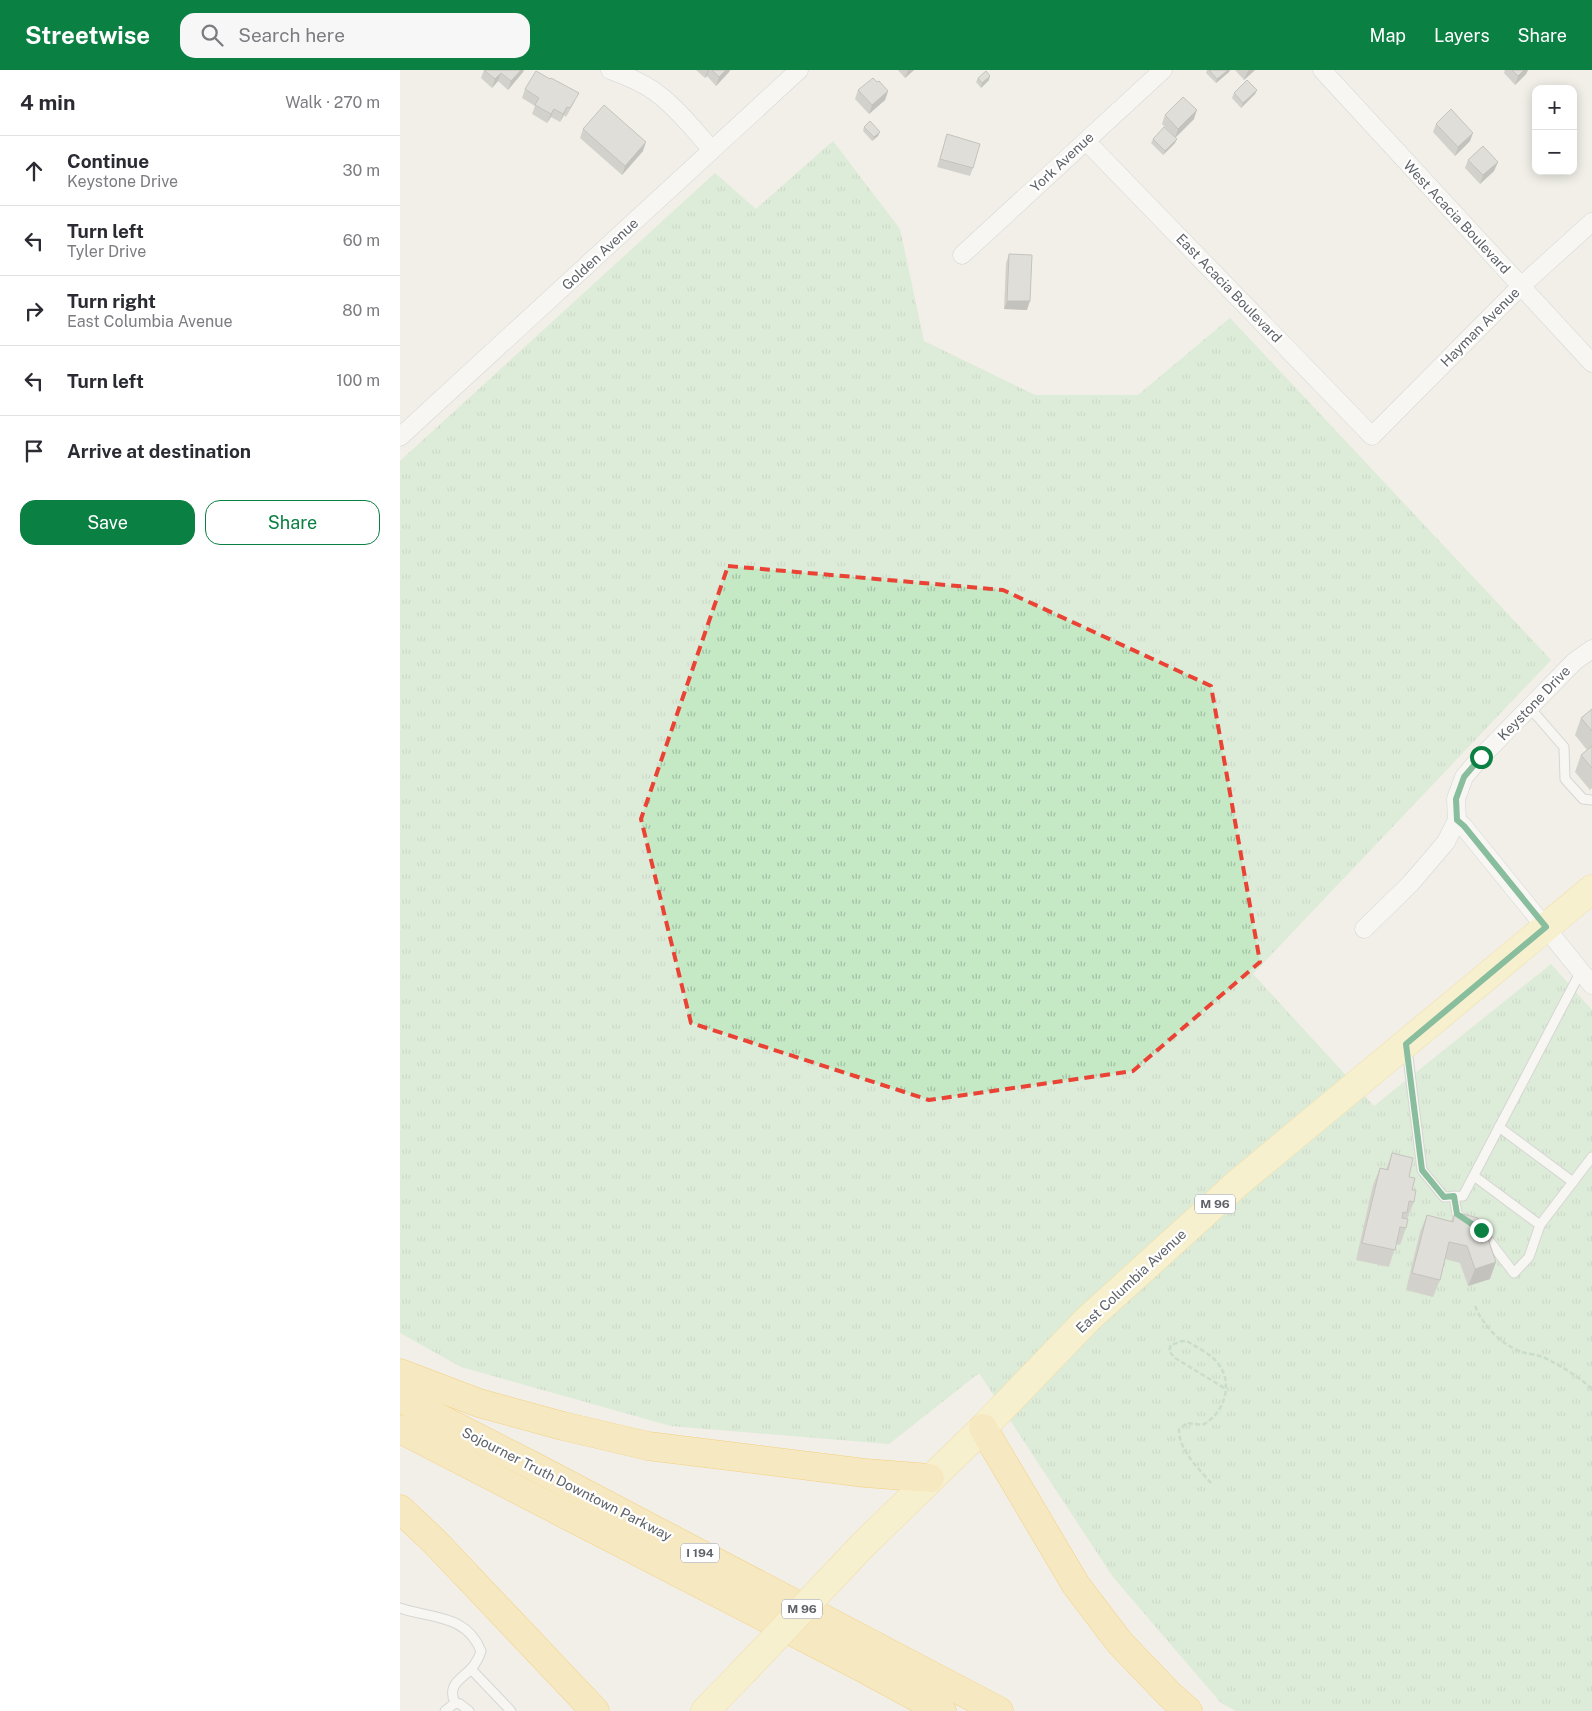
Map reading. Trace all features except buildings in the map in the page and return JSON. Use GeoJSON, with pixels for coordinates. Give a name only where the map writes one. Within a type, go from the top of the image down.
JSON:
{"type":"FeatureCollection","features":[{"type":"Feature","properties":{"kind":"highway"},"geometry":{"type":"LineString","coordinates":[[400,1373],[480,1403],[563,1426],[648,1446],[865,1473],[930,1478]]}},
{"type":"Feature","properties":{"kind":"highway","name":"Sojourner Truth Downtown Parkway"},"geometry":{"type":"LineString","coordinates":[[400,1398],[595,1498],[999,1711]]}},
{"type":"Feature","properties":{"kind":"highway"},"geometry":{"type":"LineString","coordinates":[[983,1428],[1076,1585],[1120,1643],[1188,1711]]}},
{"type":"Feature","properties":{"kind":"highway","name":"Sojourner Truth Downtown Parkway"},"geometry":{"type":"LineString","coordinates":[[400,1429],[861,1667],[942,1711]]}},
{"type":"Feature","properties":{"kind":"highway"},"geometry":{"type":"LineString","coordinates":[[400,1509],[434,1541],[595,1711]]}},
{"type":"Feature","properties":{"kind":"main road","name":"East Columbia Avenue"},"geometry":{"type":"LineString","coordinates":[[705,1711],[862,1546],[983,1428],[1088,1319],[1218,1202],[1592,889]]}},
{"type":"Feature","properties":{"kind":"street"},"geometry":{"type":"LineString","coordinates":[[610,70],[638,82],[658,94],[675,109],[712,150]]}},
{"type":"Feature","properties":{"kind":"street","name":"Golden Avenue"},"geometry":{"type":"LineString","coordinates":[[400,437],[799,70]]}},
{"type":"Feature","properties":{"kind":"street","name":"York Avenue"},"geometry":{"type":"LineString","coordinates":[[962,255],[1163,70]]}},
{"type":"Feature","properties":{"kind":"street","name":"West Acacia Boulevard"},"geometry":{"type":"LineString","coordinates":[[1322,70],[1592,363]]}},
{"type":"Feature","properties":{"kind":"street","name":"East Acacia Boulevard"},"geometry":{"type":"LineString","coordinates":[[1086,141],[1372,436]]}},
{"type":"Feature","properties":{"kind":"street","name":"Hayman Avenue"},"geometry":{"type":"LineString","coordinates":[[1372,436],[1521,286],[1592,222]]}},
{"type":"Feature","properties":{"kind":"street","name":"Keystone Drive"},"geometry":{"type":"LineString","coordinates":[[1364,929],[1411,883],[1446,842],[1457,820],[1456,799],[1464,777],[1481,757],[1575,661],[1592,648]]}},
{"type":"Feature","properties":{"kind":"street"},"geometry":{"type":"LineString","coordinates":[[1457,820],[1464,826],[1592,985]]}},
{"type":"Feature","properties":{"kind":"lane"},"geometry":{"type":"LineString","coordinates":[[1530,708],[1564,747],[1565,779],[1583,799],[1592,800]]}},
{"type":"Feature","properties":{"kind":"lane"},"geometry":{"type":"LineString","coordinates":[[1406,1044],[1422,1170],[1444,1197],[1464,1196],[1581,971]]}},
{"type":"Feature","properties":{"kind":"lane"},"geometry":{"type":"LineString","coordinates":[[1499,1127],[1573,1182]]}},
{"type":"Feature","properties":{"kind":"lane"},"geometry":{"type":"LineString","coordinates":[[1454,1196],[1457,1214],[1477,1228],[1514,1273],[1529,1257],[1540,1225],[1592,1157]]}},
{"type":"Feature","properties":{"kind":"lane"},"geometry":{"type":"LineString","coordinates":[[1474,1176],[1540,1225]]}},
{"type":"Feature","properties":{"kind":"lane"},"geometry":{"type":"LineString","coordinates":[[400,1608],[457,1623],[464,1627],[478,1642],[481,1651],[478,1661],[454,1685],[452,1691],[455,1702]]}},
{"type":"Feature","properties":{"kind":"lane"},"geometry":{"type":"LineString","coordinates":[[470,1670],[511,1711]]}},
{"type":"Feature","properties":{"kind":"lane"},"geometry":{"type":"LineString","coordinates":[[445,1711],[455,1702]]}},
{"type":"Feature","properties":{"kind":"lane"},"geometry":{"type":"LineString","coordinates":[[455,1702],[469,1711]]}},
{"type":"Feature","properties":{"kind":"path"},"geometry":{"type":"LineString","coordinates":[[1475,1306],[1485,1324],[1512,1347],[1541,1356],[1571,1372],[1592,1389]]}},
{"type":"Feature","properties":{"kind":"path"},"geometry":{"type":"LineString","coordinates":[[1211,1483],[1187,1454],[1179,1434],[1179,1429],[1187,1423],[1202,1425],[1217,1414],[1223,1403],[1226,1389],[1224,1375],[1217,1362],[1187,1341],[1171,1345],[1169,1351],[1175,1358],[1226,1389]]}},
{"type":"Feature","properties":{"kind":"highlighted area"},"geometry":{"type":"Polygon","coordinates":[[[728,566],[1003,590],[1211,686],[1260,962],[1133,1071],[929,1100],[691,1023],[641,819],[728,566]]]}},
{"type":"Feature","properties":{"kind":"green space"},"geometry":{"type":"Polygon","coordinates":[[[833,141],[900,229],[924,341],[1035,395],[1138,395],[1230,318],[1551,660],[1253,974],[1374,1106],[1551,964],[1592,1010],[1592,1711],[1236,1711],[1221,1703],[1113,1577],[979,1373],[889,1444],[671,1426],[461,1367],[400,1333],[400,461],[715,173],[756,209],[833,141]]]}},
{"type":"Feature","properties":{"kind":"route"},"geometry":{"type":"LineString","coordinates":[[1481,757],[1464,777],[1456,799],[1457,820],[1464,826],[1546,927],[1406,1044],[1422,1170],[1444,1197],[1454,1196],[1457,1214],[1481,1230]]}}]}
